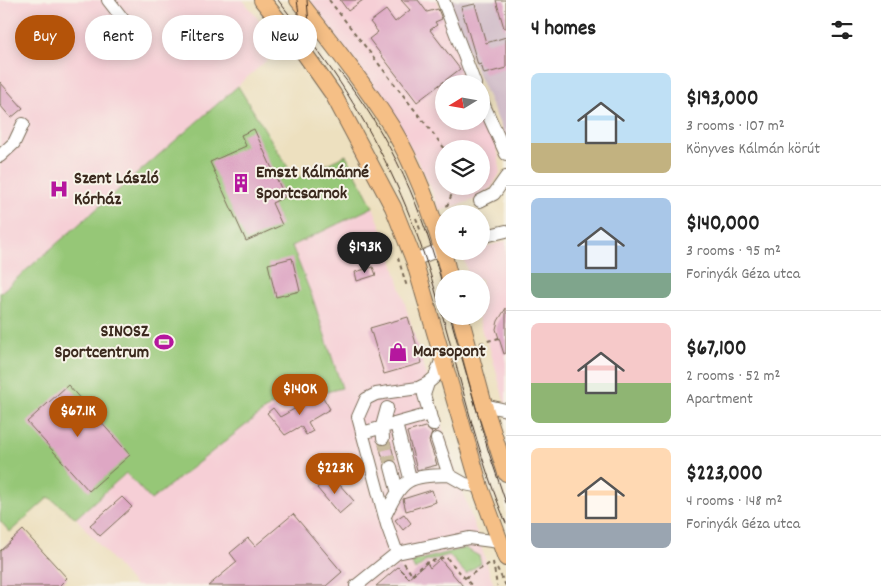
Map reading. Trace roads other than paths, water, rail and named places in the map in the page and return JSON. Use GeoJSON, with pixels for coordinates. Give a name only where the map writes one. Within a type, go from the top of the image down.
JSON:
{"type":"FeatureCollection","features":[{"type":"Feature","properties":{"kind":"main road"},"geometry":{"type":"LineString","coordinates":[[262,0],[300,47],[346,116],[393,206],[414,260],[480,487],[499,542],[497,559]]}},
{"type":"Feature","properties":{"kind":"main road"},"geometry":{"type":"LineString","coordinates":[[298,0],[359,79],[391,127],[425,194],[435,224]]}},
{"type":"Feature","properties":{"kind":"main road"},"geometry":{"type":"LineString","coordinates":[[462,325],[484,405],[506,472]]}},
{"type":"Feature","properties":{"kind":"street"},"geometry":{"type":"LineString","coordinates":[[108,0],[120,15]]}},
{"type":"Feature","properties":{"kind":"street"},"geometry":{"type":"LineString","coordinates":[[443,0],[472,75]]}},
{"type":"Feature","properties":{"kind":"street"},"geometry":{"type":"LineString","coordinates":[[0,156],[14,143],[23,124]]}},
{"type":"Feature","properties":{"kind":"street"},"geometry":{"type":"LineString","coordinates":[[490,128],[506,154]]}},
{"type":"Feature","properties":{"kind":"street"},"geometry":{"type":"LineString","coordinates":[[480,201],[494,194],[506,177]]}},
{"type":"Feature","properties":{"kind":"street"},"geometry":{"type":"LineString","coordinates":[[490,235],[506,231]]}},
{"type":"Feature","properties":{"kind":"street"},"geometry":{"type":"LineString","coordinates":[[414,260],[435,251]]}},
{"type":"Feature","properties":{"kind":"street"},"geometry":{"type":"LineString","coordinates":[[397,553],[358,417],[366,399],[376,394],[418,388],[428,383],[435,377],[442,358]]}},
{"type":"Feature","properties":{"kind":"street"},"geometry":{"type":"LineString","coordinates":[[362,433],[383,432],[396,424],[432,419],[424,395],[428,383]]}},
{"type":"Feature","properties":{"kind":"street"},"geometry":{"type":"LineString","coordinates":[[484,405],[506,410]]}},
{"type":"Feature","properties":{"kind":"street"},"geometry":{"type":"LineString","coordinates":[[383,432],[387,408]]}},
{"type":"Feature","properties":{"kind":"street"},"geometry":{"type":"LineString","coordinates":[[396,424],[410,478]]}},
{"type":"Feature","properties":{"kind":"street"},"geometry":{"type":"LineString","coordinates":[[437,439],[449,475]]}},
{"type":"Feature","properties":{"kind":"street"},"geometry":{"type":"LineString","coordinates":[[391,467],[397,490]]}},
{"type":"Feature","properties":{"kind":"street"},"geometry":{"type":"LineString","coordinates":[[385,516],[397,490],[410,478],[449,475],[465,484],[480,487]]}},
{"type":"Feature","properties":{"kind":"street"},"geometry":{"type":"LineString","coordinates":[[356,586],[397,553],[469,538],[499,542]]}},
{"type":"Feature","properties":{"kind":"tunnel"},"geometry":{"type":"LineString","coordinates":[[383,438],[391,467]]}},
{"type":"Feature","properties":{"kind":"tram line"},"geometry":{"type":"LineString","coordinates":[[278,0],[320,54],[347,93],[385,160],[396,184],[424,255],[482,457],[506,523]]}},
{"type":"Feature","properties":{"kind":"tram line"},"geometry":{"type":"LineString","coordinates":[[297,0],[299,15]]}},
{"type":"Feature","properties":{"kind":"tram line"},"geometry":{"type":"LineString","coordinates":[[307,0],[308,15]]}},
{"type":"Feature","properties":{"kind":"tram line"},"geometry":{"type":"LineString","coordinates":[[339,71],[358,96],[390,148],[416,203],[438,270]]}},
{"type":"Feature","properties":{"kind":"tram line"},"geometry":{"type":"LineString","coordinates":[[453,325],[488,450],[506,503]]}},
{"type":"Feature","properties":{"kind":"place","name":"Emszt Kálmánné Sportcsarnok"},"geometry":{"type":"Point","coordinates":[241,183]}},
{"type":"Feature","properties":{"kind":"place","name":"Szent László Kórház"},"geometry":{"type":"Point","coordinates":[59,189]}},
{"type":"Feature","properties":{"kind":"place","name":"SINOSZ Sportcentrum"},"geometry":{"type":"Point","coordinates":[164,342]}},
{"type":"Feature","properties":{"kind":"place","name":"Marsopont"},"geometry":{"type":"Point","coordinates":[398,352]}}]}
